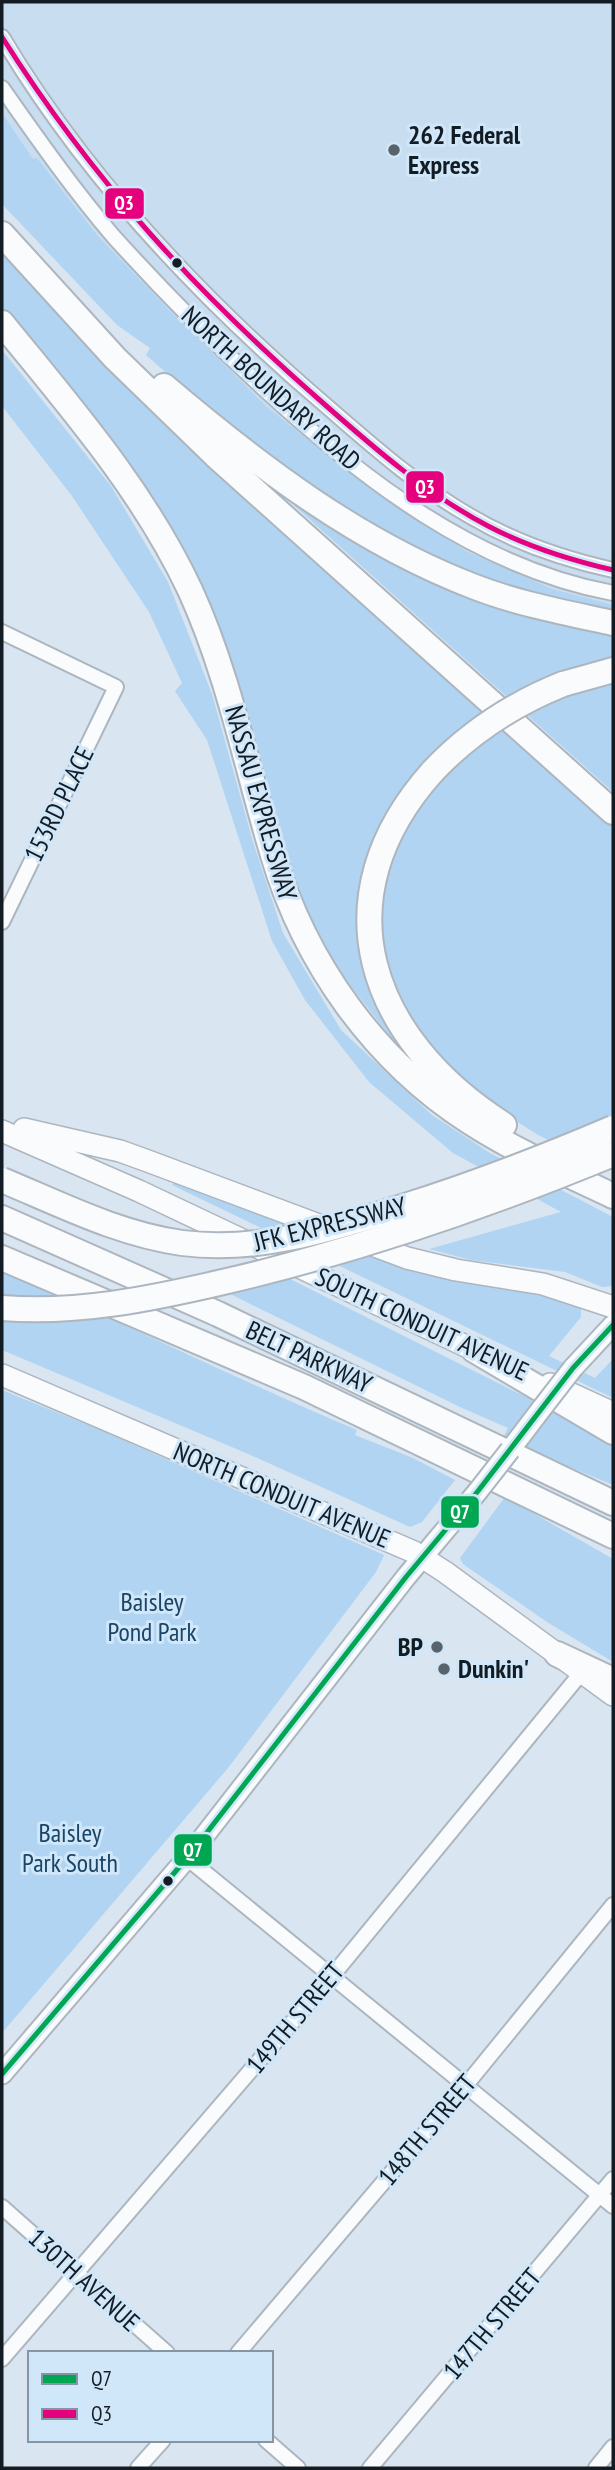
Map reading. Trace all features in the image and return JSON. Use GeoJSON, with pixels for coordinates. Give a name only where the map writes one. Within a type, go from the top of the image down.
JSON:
{"type":"FeatureCollection","features":[{"type":"Feature","properties":{"kind":"highway"},"geometry":{"type":"LineString","coordinates":[[2,234],[115,358],[235,474],[613,812]]}},
{"type":"Feature","properties":{"kind":"highway"},"geometry":{"type":"LineString","coordinates":[[21,255],[123,350],[207,422],[271,471],[356,528],[414,560],[475,587],[518,601],[613,623]]}},
{"type":"Feature","properties":{"kind":"highway","name":"NASSAU EXPRESSWAY"},"geometry":{"type":"LineString","coordinates":[[2,323],[112,459],[177,565],[201,616],[220,667],[281,881],[303,934],[331,982],[383,1049],[445,1105],[504,1142],[613,1194]]}},
{"type":"Feature","properties":{"kind":"highway"},"geometry":{"type":"LineString","coordinates":[[613,670],[563,684],[528,699],[487,724],[433,771],[414,792],[393,825],[374,876],[369,930],[384,995],[408,1038],[430,1065],[495,1120],[613,1194]]}},
{"type":"Feature","properties":{"kind":"highway","name":"JFK EXPRESSWAY"},"geometry":{"type":"LineString","coordinates":[[2,1180],[103,1223],[155,1238],[209,1245],[263,1244],[318,1232],[422,1201],[613,1128]]}},
{"type":"Feature","properties":{"kind":"highway","name":"JFK EXPRESSWAY"},"geometry":{"type":"LineString","coordinates":[[2,1308],[82,1309],[253,1275],[439,1220],[613,1154]]}},
{"type":"Feature","properties":{"kind":"highway","name":"BELT PARKWAY"},"geometry":{"type":"LineString","coordinates":[[2,1218],[218,1314],[613,1503]]}},
{"type":"Feature","properties":{"kind":"highway","name":"BELT PARKWAY"},"geometry":{"type":"LineString","coordinates":[[2,1258],[292,1381],[613,1536]]}},
{"type":"Feature","properties":{"kind":"highway"},"geometry":{"type":"LineString","coordinates":[[474,1350],[613,1432]]}},
{"type":"Feature","properties":{"kind":"highway"},"geometry":{"type":"LineString","coordinates":[[536,1497],[613,1547]]}},
{"type":"Feature","properties":{"kind":"highway"},"geometry":{"type":"LineString","coordinates":[[557,1654],[613,1680]]}},
{"type":"Feature","properties":{"kind":"main road"},"geometry":{"type":"LineString","coordinates":[[2,1124],[145,1160],[407,1258],[543,1284],[613,1307]]}},
{"type":"Feature","properties":{"kind":"main road","name":"SOUTH CONDUIT AVENUE"},"geometry":{"type":"LineString","coordinates":[[2,1131],[150,1196],[613,1413]]}},
{"type":"Feature","properties":{"kind":"main road"},"geometry":{"type":"LineString","coordinates":[[2,2074],[187,1858],[478,1492],[573,1368],[613,1325]]}},
{"type":"Feature","properties":{"kind":"main road","name":"NORTH CONDUIT AVENUE"},"geometry":{"type":"LineString","coordinates":[[2,1375],[403,1547],[423,1558],[613,1695]]}},
{"type":"Feature","properties":{"kind":"street","name":"NORTH BOUNDARY ROAD"},"geometry":{"type":"LineString","coordinates":[[2,37],[71,137],[142,226],[238,328],[298,382],[409,475],[461,511],[520,541],[613,570]]}},
{"type":"Feature","properties":{"kind":"street","name":"NORTH BOUNDARY ROAD"},"geometry":{"type":"LineString","coordinates":[[2,88],[112,234],[215,342],[320,438],[402,500],[470,542],[545,575],[613,593]]}},
{"type":"Feature","properties":{"kind":"street","name":"153RD PLACE"},"geometry":{"type":"LineString","coordinates":[[2,632],[116,687],[2,922]]}},
{"type":"Feature","properties":{"kind":"street","name":"149TH STREET"},"geometry":{"type":"LineString","coordinates":[[2,2359],[332,1976],[582,1672]]}},
{"type":"Feature","properties":{"kind":"street"},"geometry":{"type":"LineString","coordinates":[[187,1858],[613,2206]]}},
{"type":"Feature","properties":{"kind":"street","name":"148TH STREET"},"geometry":{"type":"LineString","coordinates":[[240,2351],[466,2085],[613,1905]]}},
{"type":"Feature","properties":{"kind":"street","name":"147TH STREET"},"geometry":{"type":"LineString","coordinates":[[370,2468],[613,2179]]}},
{"type":"Feature","properties":{"kind":"street","name":"130TH AVENUE"},"geometry":{"type":"LineString","coordinates":[[2,2207],[165,2351]]}},
{"type":"Feature","properties":{"kind":"street"},"geometry":{"type":"LineString","coordinates":[[138,2468],[161,2442]]}},
{"type":"Feature","properties":{"kind":"street"},"geometry":{"type":"LineString","coordinates":[[268,2442],[298,2468]]}},
{"type":"Feature","properties":{"kind":"street"},"geometry":{"type":"LineString","coordinates":[[596,2468],[613,2447]]}},
{"type":"Feature","properties":{"kind":"shaded area"},"geometry":{"type":"Polygon","coordinates":[[[2,2],[613,2],[613,609],[430,552],[2,173],[2,2]]]}},
{"type":"Feature","properties":{"kind":"green space"},"geometry":{"type":"Polygon","coordinates":[[[2,113],[33,159],[37,158],[97,235],[268,408],[360,480],[468,552],[552,589],[613,605],[613,613],[490,580],[421,550],[310,483],[214,413],[146,355],[150,348],[117,325],[2,204],[2,113]]]}},
{"type":"Feature","properties":{"kind":"green space"},"geometry":{"type":"Polygon","coordinates":[[[2,253],[147,405],[613,823],[613,1171],[538,1135],[459,1084],[412,1033],[383,968],[378,904],[419,770],[399,794],[371,843],[359,900],[364,975],[395,1043],[326,954],[298,898],[226,646],[153,498],[82,404],[2,308],[2,253]]]}},
{"type":"Feature","properties":{"kind":"green space"},"geometry":{"type":"Polygon","coordinates":[[[2,350],[111,486],[168,582],[212,694],[253,842],[283,933],[341,1030],[432,1115],[490,1153],[613,1217],[613,1286],[602,1287],[565,1272],[471,1260],[429,1249],[561,1212],[453,1153],[369,1082],[305,1000],[272,941],[207,740],[175,691],[182,683],[149,612],[72,496],[2,406],[2,350]]]}},
{"type":"Feature","properties":{"kind":"green space"},"geometry":{"type":"Polygon","coordinates":[[[258,473],[325,516],[613,632],[613,659],[600,660],[558,673],[613,678],[613,792],[258,473]]]}},
{"type":"Feature","properties":{"kind":"green space"},"geometry":{"type":"Polygon","coordinates":[[[176,1179],[573,1302],[581,1309],[581,1317],[549,1356],[595,1378],[613,1359],[613,1398],[172,1185],[176,1179]]]}},
{"type":"Feature","properties":{"kind":"green space"},"geometry":{"type":"Polygon","coordinates":[[[2,1271],[357,1430],[355,1435],[413,1458],[455,1480],[422,1522],[410,1527],[246,1453],[2,1350],[2,1271]]]}},
{"type":"Feature","properties":{"kind":"green space"},"geometry":{"type":"Polygon","coordinates":[[[288,1278],[514,1391],[613,1437],[613,1485],[517,1445],[504,1436],[508,1428],[226,1292],[288,1278]]]}},
{"type":"Feature","properties":{"kind":"green space","name":"Baisley Pond Park"},"geometry":{"type":"Polygon","coordinates":[[[2,1390],[100,1430],[384,1555],[376,1572],[228,1768],[2,2033],[2,1390]]]}},
{"type":"Feature","properties":{"kind":"green space"},"geometry":{"type":"Polygon","coordinates":[[[505,1497],[613,1559],[613,1662],[547,1622],[463,1564],[460,1558],[505,1497]]]}},
{"type":"Feature","properties":{"kind":"transit line","name":"Q3"},"geometry":{"type":"LineString","coordinates":[[2,37],[73,139],[149,232],[232,319],[342,420],[422,485],[488,526],[549,552],[613,570]]}},
{"type":"Feature","properties":{"kind":"transit line","name":"Q7"},"geometry":{"type":"LineString","coordinates":[[2,2074],[187,1858],[573,1368],[613,1325]]}},
{"type":"Feature","properties":{"kind":"place","name":"262 Federal Express"},"geometry":{"type":"Point","coordinates":[394,150]}},
{"type":"Feature","properties":{"kind":"place","name":"BP"},"geometry":{"type":"Point","coordinates":[437,1647]}},
{"type":"Feature","properties":{"kind":"place","name":"Dunkin'"},"geometry":{"type":"Point","coordinates":[444,1669]}},
{"type":"Feature","properties":{"kind":"park label","name":"Baisley Park South"},"geometry":{"type":"Point","coordinates":[70,1848]}}]}
